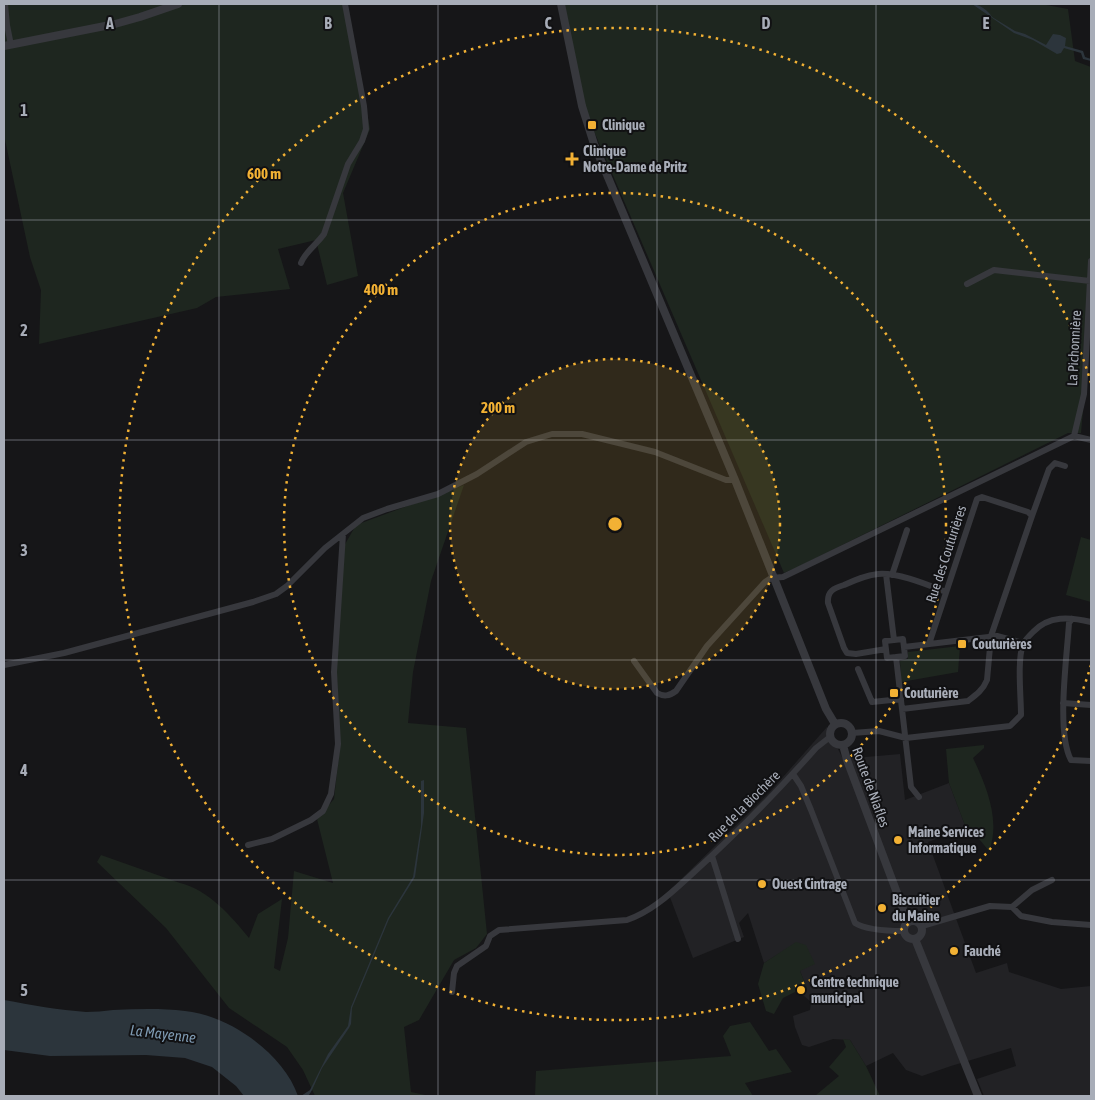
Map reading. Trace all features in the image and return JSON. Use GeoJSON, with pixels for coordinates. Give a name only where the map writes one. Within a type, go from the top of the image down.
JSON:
{"type":"FeatureCollection","features":[{"type":"Feature","properties":{"kind":"street"},"geometry":{"type":"LineString","coordinates":[[5,4],[7,46],[115,24],[178,4]]}},
{"type":"Feature","properties":{"kind":"street"},"geometry":{"type":"LineString","coordinates":[[301,263],[303,258],[324,234],[345,170],[366,129],[365,112],[345,4]]}},
{"type":"Feature","properties":{"kind":"street"},"geometry":{"type":"LineString","coordinates":[[562,4],[582,106],[594,144],[735,480],[826,708],[835,724]]}},
{"type":"Feature","properties":{"kind":"street","name":"La Pichonnière"},"geometry":{"type":"LineString","coordinates":[[1074,436],[1084,394],[1091,261]]}},
{"type":"Feature","properties":{"kind":"street"},"geometry":{"type":"LineString","coordinates":[[967,284],[994,270],[1090,281]]}},
{"type":"Feature","properties":{"kind":"street"},"geometry":{"type":"LineString","coordinates":[[4,665],[64,653],[253,602],[276,594],[287,586],[325,548],[363,518],[438,494],[477,474],[526,442],[552,434],[582,434],[602,438],[655,452],[726,480],[735,480]]}},
{"type":"Feature","properties":{"kind":"street"},"geometry":{"type":"LineString","coordinates":[[634,661],[657,692],[662,696],[670,695],[676,691],[707,646],[768,579],[783,577],[1074,436],[1091,440]]}},
{"type":"Feature","properties":{"kind":"street"},"geometry":{"type":"LineString","coordinates":[[902,708],[968,701],[984,687],[987,680],[991,636],[1049,469],[1054,463],[1065,466]]}},
{"type":"Feature","properties":{"kind":"street","name":"Rue des Couturières"},"geometry":{"type":"LineString","coordinates":[[929,644],[977,499],[982,498],[1028,512],[1032,516]]}},
{"type":"Feature","properties":{"kind":"street"},"geometry":{"type":"LineString","coordinates":[[894,640],[889,574],[907,530]]}},
{"type":"Feature","properties":{"kind":"street"},"geometry":{"type":"LineString","coordinates":[[248,845],[272,839],[311,820],[322,811],[331,794],[338,744],[334,672],[343,534]]}},
{"type":"Feature","properties":{"kind":"street"},"geometry":{"type":"LineString","coordinates":[[886,650],[856,654],[847,653],[828,603],[827,596],[832,589],[863,577],[889,574],[946,592]]}},
{"type":"Feature","properties":{"kind":"street"},"geometry":{"type":"LineString","coordinates":[[852,733],[879,731],[906,738],[1010,726],[1021,715],[1020,655],[1023,643],[1044,622],[1052,619],[1072,619],[1091,622]]}},
{"type":"Feature","properties":{"kind":"street"},"geometry":{"type":"LineString","coordinates":[[1072,619],[1069,623],[1063,703],[1067,752],[1072,760],[1091,761]]}},
{"type":"Feature","properties":{"kind":"street"},"geometry":{"type":"LineString","coordinates":[[904,647],[991,636],[1023,643]]}},
{"type":"Feature","properties":{"kind":"street"},"geometry":{"type":"LineString","coordinates":[[903,639],[904,647],[905,656],[887,658],[885,641],[903,639]]}},
{"type":"Feature","properties":{"kind":"street"},"geometry":{"type":"LineString","coordinates":[[896,657],[912,787],[919,797]]}},
{"type":"Feature","properties":{"kind":"street"},"geometry":{"type":"LineString","coordinates":[[858,669],[872,702],[901,699]]}},
{"type":"Feature","properties":{"kind":"street"},"geometry":{"type":"LineString","coordinates":[[1063,703],[1091,705]]}},
{"type":"Feature","properties":{"kind":"street"},"geometry":{"type":"LineString","coordinates":[[835,724],[846,724],[849,726],[852,733],[849,742],[843,745],[834,742],[830,737],[830,730],[835,724]]}},
{"type":"Feature","properties":{"kind":"street","name":"Rue de la Biochère"},"geometry":{"type":"LineString","coordinates":[[452,992],[454,972],[457,966],[486,946],[490,936],[499,930],[627,920],[640,916],[657,905],[760,810],[816,748],[830,737]]}},
{"type":"Feature","properties":{"kind":"street","name":"Route de Niafles"},"geometry":{"type":"LineString","coordinates":[[843,745],[908,922]]}},
{"type":"Feature","properties":{"kind":"street","name":"Rue de la Biochère"},"geometry":{"type":"LineString","coordinates":[[793,774],[811,810],[856,923],[864,927],[904,931]]}},
{"type":"Feature","properties":{"kind":"street"},"geometry":{"type":"LineString","coordinates":[[712,856],[738,939]]}},
{"type":"Feature","properties":{"kind":"street"},"geometry":{"type":"LineString","coordinates":[[1012,907],[1032,890],[1052,880]]}},
{"type":"Feature","properties":{"kind":"street"},"geometry":{"type":"LineString","coordinates":[[922,926],[990,906],[1012,907],[1021,916],[1052,922],[1091,925]]}},
{"type":"Feature","properties":{"kind":"street"},"geometry":{"type":"LineString","coordinates":[[922,926],[916,921],[908,922],[904,931],[907,936],[915,939],[978,1096]]}},
{"type":"Feature","properties":{"kind":"street"},"geometry":{"type":"LineString","coordinates":[[915,939],[922,934],[922,926]]}},
{"type":"Feature","properties":{"kind":"shaded area"},"geometry":{"type":"Polygon","coordinates":[[[4,4],[347,4],[370,129],[343,193],[358,276],[327,285],[316,240],[278,249],[290,289],[216,297],[197,308],[39,344],[41,290],[30,257],[4,135],[4,4]]]}},
{"type":"Feature","properties":{"kind":"shaded area"},"geometry":{"type":"Polygon","coordinates":[[[563,4],[1041,4],[1068,9],[1075,61],[1091,67],[1091,319],[1081,433],[1068,433],[784,573],[587,115],[563,4]]]}},
{"type":"Feature","properties":{"kind":"shaded area"},"geometry":{"type":"Polygon","coordinates":[[[464,485],[431,581],[413,672],[408,723],[466,728],[487,934],[476,948],[454,960],[419,1020],[404,1027],[411,1092],[430,1096],[315,1096],[303,1070],[287,1047],[229,1008],[166,928],[97,862],[101,855],[191,886],[219,905],[249,938],[258,914],[282,899],[274,968],[280,971],[288,938],[294,871],[333,883],[317,819],[334,799],[340,746],[336,658],[344,546],[356,525],[464,485]]]}},
{"type":"Feature","properties":{"kind":"shaded area"},"geometry":{"type":"Polygon","coordinates":[[[1081,537],[1091,540],[1091,602],[1066,595],[1081,537]]]}},
{"type":"Feature","properties":{"kind":"shaded area"},"geometry":{"type":"Polygon","coordinates":[[[960,646],[958,672],[901,682],[900,661],[908,659],[908,652],[960,646]]]}},
{"type":"Feature","properties":{"kind":"shaded area"},"geometry":{"type":"Polygon","coordinates":[[[827,727],[843,759],[900,754],[905,800],[949,783],[966,828],[928,842],[976,973],[1007,963],[1009,972],[1061,989],[1091,986],[1091,1096],[984,1096],[977,1079],[1016,1066],[1011,1048],[922,1076],[906,1070],[893,1053],[866,1066],[850,1040],[833,1039],[809,1047],[802,1045],[793,1016],[810,1010],[811,1002],[804,996],[807,988],[800,971],[796,943],[764,963],[748,913],[739,923],[744,937],[693,958],[668,892],[769,793],[827,727]]]}},
{"type":"Feature","properties":{"kind":"shaded area"},"geometry":{"type":"Polygon","coordinates":[[[984,745],[984,748],[973,758],[987,791],[993,816],[992,839],[989,851],[970,828],[966,828],[949,783],[946,749],[984,745]]]}},
{"type":"Feature","properties":{"kind":"shaded area"},"geometry":{"type":"Polygon","coordinates":[[[796,942],[806,945],[815,964],[800,971],[807,988],[804,996],[795,992],[783,998],[774,1014],[766,1011],[758,984],[764,963],[796,942]]]}},
{"type":"Feature","properties":{"kind":"shaded area"},"geometry":{"type":"Polygon","coordinates":[[[750,1022],[769,1051],[776,1049],[792,1072],[745,1083],[753,1096],[535,1096],[536,1071],[731,1056],[723,1036],[730,1026],[750,1022]]]}},
{"type":"Feature","properties":{"kind":"shaded area"},"geometry":{"type":"Polygon","coordinates":[[[843,1039],[850,1040],[866,1066],[880,1096],[816,1095],[839,1076],[829,1067],[846,1047],[843,1039]]]}},
{"type":"Feature","properties":{"kind":"water"},"geometry":{"type":"Polygon","coordinates":[[[972,4],[984,8],[992,17],[1015,31],[1046,45],[1053,34],[1060,35],[1066,38],[1065,46],[1083,51],[1085,57],[1091,59],[1091,61],[1083,59],[1081,53],[1064,48],[1061,53],[1057,54],[1033,40],[1014,33],[972,4]]]}},
{"type":"Feature","properties":{"kind":"water"},"geometry":{"type":"Polygon","coordinates":[[[424,780],[424,813],[415,877],[389,919],[352,1008],[349,1028],[322,1068],[309,1095],[301,1096],[310,1090],[328,1054],[348,1026],[351,1007],[388,918],[413,877],[421,826],[421,781],[424,780]]]}},
{"type":"Feature","properties":{"kind":"water","name":"La Mayenne"},"geometry":{"type":"Polygon","coordinates":[[[4,1000],[55,1009],[86,1012],[158,1009],[202,1014],[219,1020],[253,1039],[281,1066],[291,1080],[298,1096],[244,1096],[236,1086],[212,1067],[185,1058],[146,1055],[50,1056],[4,1050],[4,1000]]]}},
{"type":"Feature","properties":{"kind":"place","name":"Clinique"},"geometry":{"type":"Point","coordinates":[592,125]}},
{"type":"Feature","properties":{"kind":"place","name":"Clinique Notre-Dame de Pritz"},"geometry":{"type":"Point","coordinates":[572,159]}},
{"type":"Feature","properties":{"kind":"place","name":"Couturières"},"geometry":{"type":"Point","coordinates":[962,644]}},
{"type":"Feature","properties":{"kind":"place","name":"Couturière"},"geometry":{"type":"Point","coordinates":[894,693]}},
{"type":"Feature","properties":{"kind":"place","name":"Maine Services Informatique"},"geometry":{"type":"Point","coordinates":[898,840]}},
{"type":"Feature","properties":{"kind":"place","name":"Ouest Cintrage"},"geometry":{"type":"Point","coordinates":[762,884]}},
{"type":"Feature","properties":{"kind":"place","name":"Biscuitier du Maine"},"geometry":{"type":"Point","coordinates":[882,908]}},
{"type":"Feature","properties":{"kind":"place","name":"Fauché"},"geometry":{"type":"Point","coordinates":[954,951]}},
{"type":"Feature","properties":{"kind":"place","name":"Centre technique municipal"},"geometry":{"type":"Point","coordinates":[801,990]}}]}
